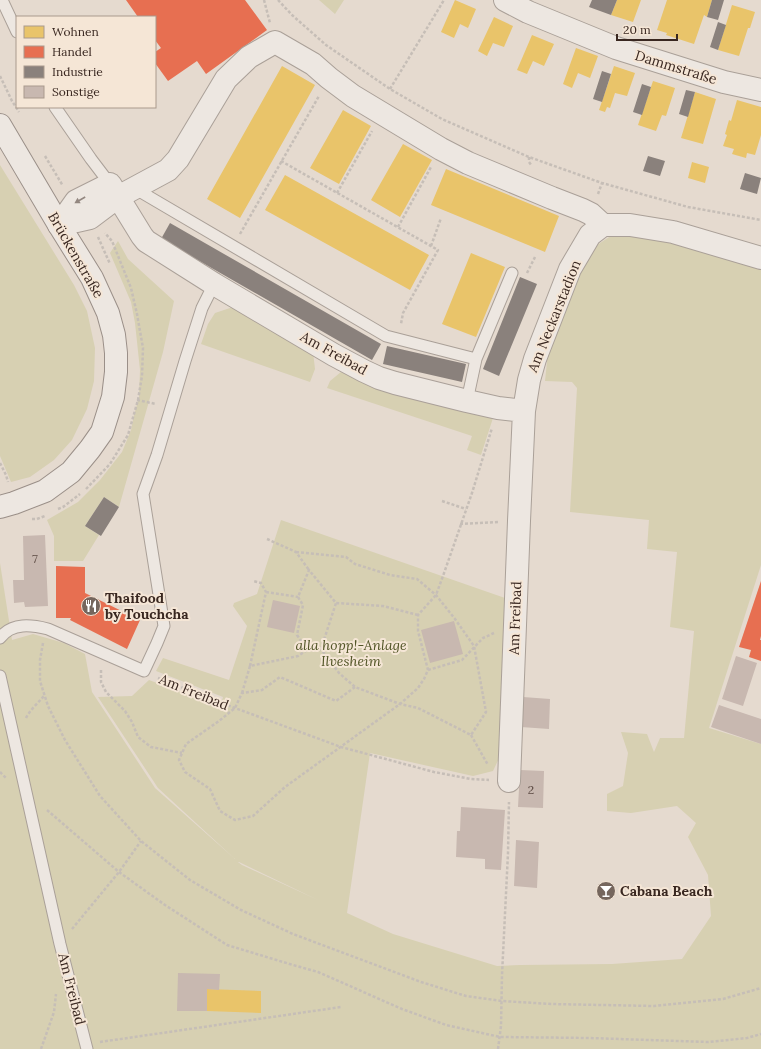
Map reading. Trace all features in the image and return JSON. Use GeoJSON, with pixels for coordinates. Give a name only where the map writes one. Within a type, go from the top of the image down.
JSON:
{"type":"FeatureCollection","features":[{"type":"Feature","properties":{"kind":"street","name":"Dammstraße"},"geometry":{"type":"LineString","coordinates":[[505,0],[528,12],[616,48],[724,82],[761,90]]}},
{"type":"Feature","properties":{"kind":"street"},"geometry":{"type":"LineString","coordinates":[[59,225],[76,201],[121,190],[168,170],[178,159],[226,79],[249,57],[275,42],[313,64],[353,96],[441,149],[468,163],[583,210],[591,214],[603,225],[630,224],[673,232],[761,258]]}},
{"type":"Feature","properties":{"kind":"street","name":"Brückenstraße"},"geometry":{"type":"LineString","coordinates":[[0,125],[92,278],[108,313],[114,335],[116,353],[116,372],[113,397],[102,432],[90,449],[71,472],[45,491],[14,503],[0,506]]}},
{"type":"Feature","properties":{"kind":"street"},"geometry":{"type":"LineString","coordinates":[[59,225],[90,218],[121,190]]}},
{"type":"Feature","properties":{"kind":"street","name":"Am Freibad"},"geometry":{"type":"LineString","coordinates":[[121,190],[142,236],[146,240],[214,284],[334,355],[379,378],[395,383],[498,408],[524,411],[509,781]]}},
{"type":"Feature","properties":{"kind":"street","name":"Am Neckarstadion"},"geometry":{"type":"LineString","coordinates":[[524,411],[529,380],[535,359],[570,269],[590,235],[603,225]]}},
{"type":"Feature","properties":{"kind":"lane"},"geometry":{"type":"LineString","coordinates":[[2,0],[16,30]]}},
{"type":"Feature","properties":{"kind":"lane"},"geometry":{"type":"LineString","coordinates":[[56,108],[91,159],[121,190],[233,247],[386,336],[476,360]]}},
{"type":"Feature","properties":{"kind":"lane"},"geometry":{"type":"LineString","coordinates":[[467,401],[476,360],[512,273]]}},
{"type":"Feature","properties":{"kind":"lane","name":"Am Freibad"},"geometry":{"type":"LineString","coordinates":[[0,638],[3,634],[14,628],[35,626],[144,670],[164,626],[143,494],[157,455],[202,308],[214,284]]}},
{"type":"Feature","properties":{"kind":"lane","name":"Am Freibad"},"geometry":{"type":"LineString","coordinates":[[0,676],[60,944],[87,1047]]}},
{"type":"Feature","properties":{"kind":"path"},"geometry":{"type":"LineString","coordinates":[[278,0],[292,15],[326,45],[390,89],[442,119],[529,157],[602,183],[688,207],[761,220]]}},
{"type":"Feature","properties":{"kind":"path"},"geometry":{"type":"LineString","coordinates":[[390,89],[444,0]]}},
{"type":"Feature","properties":{"kind":"path"},"geometry":{"type":"LineString","coordinates":[[0,76],[16,108]]}},
{"type":"Feature","properties":{"kind":"path"},"geometry":{"type":"LineString","coordinates":[[233,247],[329,78]]}},
{"type":"Feature","properties":{"kind":"path"},"geometry":{"type":"LineString","coordinates":[[16,108],[20,114]]}},
{"type":"Feature","properties":{"kind":"path"},"geometry":{"type":"LineString","coordinates":[[337,193],[382,113]]}},
{"type":"Feature","properties":{"kind":"path"},"geometry":{"type":"LineString","coordinates":[[398,228],[441,149]]}},
{"type":"Feature","properties":{"kind":"path"},"geometry":{"type":"LineString","coordinates":[[43,153],[62,185],[76,201]]}},
{"type":"Feature","properties":{"kind":"path"},"geometry":{"type":"LineString","coordinates":[[281,161],[438,250],[403,313],[397,339]]}},
{"type":"Feature","properties":{"kind":"path"},"geometry":{"type":"LineString","coordinates":[[90,218],[112,240],[119,258]]}},
{"type":"Feature","properties":{"kind":"path"},"geometry":{"type":"LineString","coordinates":[[90,218],[109,263]]}},
{"type":"Feature","properties":{"kind":"path"},"geometry":{"type":"LineString","coordinates":[[431,246],[441,218]]}},
{"type":"Feature","properties":{"kind":"path"},"geometry":{"type":"LineString","coordinates":[[138,400],[158,405]]}},
{"type":"Feature","properties":{"kind":"path"},"geometry":{"type":"LineString","coordinates":[[253,581],[261,584],[266,592],[250,666],[242,693],[235,708],[220,721],[186,744],[179,760],[185,772],[210,789],[220,811],[235,820],[253,816],[285,787],[400,704],[418,688],[424,679],[428,670],[418,631],[418,615],[436,595],[466,509],[498,408]]}},
{"type":"Feature","properties":{"kind":"path"},"geometry":{"type":"LineString","coordinates":[[442,501],[466,509]]}},
{"type":"Feature","properties":{"kind":"path"},"geometry":{"type":"LineString","coordinates":[[460,524],[519,521]]}},
{"type":"Feature","properties":{"kind":"path"},"geometry":{"type":"LineString","coordinates":[[268,539],[296,552],[346,557],[355,564],[390,575],[417,579],[436,595],[474,646],[486,712],[471,735],[418,708],[400,704],[355,687],[339,673],[321,649]]}},
{"type":"Feature","properties":{"kind":"path"},"geometry":{"type":"LineString","coordinates":[[296,552],[336,603],[383,606],[418,615]]}},
{"type":"Feature","properties":{"kind":"path"},"geometry":{"type":"LineString","coordinates":[[298,597],[309,570]]}},
{"type":"Feature","properties":{"kind":"path"},"geometry":{"type":"LineString","coordinates":[[266,592],[298,597],[303,605],[297,635],[307,650]]}},
{"type":"Feature","properties":{"kind":"path"},"geometry":{"type":"LineString","coordinates":[[321,649],[336,603]]}},
{"type":"Feature","properties":{"kind":"path"},"geometry":{"type":"LineString","coordinates":[[48,630],[42,645],[40,660],[40,681],[44,695],[65,740],[100,796],[141,841],[190,880],[241,910],[287,931],[421,982],[466,996],[551,1004],[654,1006],[723,999],[761,988]]}},
{"type":"Feature","properties":{"kind":"path"},"geometry":{"type":"LineString","coordinates":[[428,670],[462,660],[483,638],[493,633],[514,635]]}},
{"type":"Feature","properties":{"kind":"path"},"geometry":{"type":"LineString","coordinates":[[250,666],[298,656],[307,650],[321,649]]}},
{"type":"Feature","properties":{"kind":"path"},"geometry":{"type":"LineString","coordinates":[[105,654],[101,673],[101,682],[106,692],[126,711],[138,737],[152,747],[182,753]]}},
{"type":"Feature","properties":{"kind":"path","name":"Am Freibad"},"geometry":{"type":"LineString","coordinates":[[144,670],[156,677],[235,708],[341,747],[434,772],[471,779],[509,781]]}},
{"type":"Feature","properties":{"kind":"path"},"geometry":{"type":"LineString","coordinates":[[242,693],[262,690],[280,677],[336,701],[355,687]]}},
{"type":"Feature","properties":{"kind":"path"},"geometry":{"type":"LineString","coordinates":[[14,735],[25,723],[28,713],[37,705],[44,695]]}},
{"type":"Feature","properties":{"kind":"path"},"geometry":{"type":"LineString","coordinates":[[498,1049],[502,1000],[508,853],[509,781]]}},
{"type":"Feature","properties":{"kind":"path"},"geometry":{"type":"LineString","coordinates":[[26,793],[119,872],[164,905],[227,945],[293,966],[318,972],[402,1009],[446,1025],[500,1036],[708,1042],[747,1038],[761,1034]]}},
{"type":"Feature","properties":{"kind":"path"},"geometry":{"type":"LineString","coordinates":[[124,863],[141,841]]}},
{"type":"Feature","properties":{"kind":"path"},"geometry":{"type":"LineString","coordinates":[[87,1047],[106,1041],[341,1007]]}},
{"type":"Feature","properties":{"kind":"green space"},"geometry":{"type":"Polygon","coordinates":[[[319,0],[344,0],[335,14],[319,0]]]}},
{"type":"Feature","properties":{"kind":"green space"},"geometry":{"type":"Polygon","coordinates":[[[0,165],[74,285],[87,311],[95,348],[94,381],[87,409],[72,440],[54,460],[30,477],[11,482],[0,456],[0,165]]]}},
{"type":"Feature","properties":{"kind":"green space","name":"alla hopp!-Anlage Ilvesheim"},"geometry":{"type":"Polygon","coordinates":[[[617,232],[640,233],[761,268],[761,565],[709,728],[761,744],[761,1049],[0,1049],[0,563],[12,640],[33,634],[64,643],[85,654],[92,692],[155,788],[235,859],[158,788],[98,697],[132,696],[149,680],[220,707],[223,697],[156,671],[163,658],[229,680],[247,626],[233,606],[234,603],[257,594],[281,520],[511,600],[501,754],[493,771],[473,776],[370,753],[347,913],[393,934],[497,966],[612,964],[682,959],[711,916],[708,875],[688,837],[696,823],[677,806],[631,813],[607,811],[607,794],[623,786],[628,753],[621,732],[647,734],[654,752],[660,738],[684,738],[694,631],[670,627],[677,552],[647,549],[649,520],[570,512],[577,388],[572,382],[545,381],[548,352],[583,262],[597,245],[617,232]],[[239,862],[242,865],[318,900],[239,862]]]}},
{"type":"Feature","properties":{"kind":"green space"},"geometry":{"type":"Polygon","coordinates":[[[118,241],[128,259],[174,301],[163,352],[119,507],[104,497],[85,526],[99,535],[83,561],[54,561],[54,536],[47,520],[78,502],[100,480],[122,452],[131,430],[139,397],[140,370],[135,323],[131,302],[110,253],[118,241]]]}},
{"type":"Feature","properties":{"kind":"green space"},"geometry":{"type":"Polygon","coordinates":[[[233,307],[313,352],[315,369],[310,382],[201,344],[208,324],[215,313],[233,307]]]}},
{"type":"Feature","properties":{"kind":"green space"},"geometry":{"type":"Polygon","coordinates":[[[341,372],[399,394],[493,418],[481,455],[467,450],[472,436],[327,388],[330,381],[341,372]]]}},
{"type":"Feature","properties":{"kind":"building: Wohnen"},"geometry":{"type":"Polygon","coordinates":[[[455,0],[476,9],[468,28],[460,24],[454,38],[441,32],[455,0]]]}},
{"type":"Feature","properties":{"kind":"building: Wohnen"},"geometry":{"type":"Polygon","coordinates":[[[617,0],[641,0],[633,22],[611,15],[617,0]]]}},
{"type":"Feature","properties":{"kind":"building: Wohnen"},"geometry":{"type":"Polygon","coordinates":[[[667,0],[712,0],[707,17],[704,15],[694,44],[666,35],[667,33],[657,30],[667,0]]]}},
{"type":"Feature","properties":{"kind":"building: Wohnen"},"geometry":{"type":"Polygon","coordinates":[[[732,5],[755,12],[739,56],[718,50],[732,5]]]}},
{"type":"Feature","properties":{"kind":"building: Wohnen"},"geometry":{"type":"Polygon","coordinates":[[[494,17],[513,26],[504,47],[493,43],[487,56],[478,51],[494,17]]]}},
{"type":"Feature","properties":{"kind":"building: Wohnen"},"geometry":{"type":"Polygon","coordinates":[[[532,35],[554,44],[544,66],[533,61],[527,74],[517,70],[532,35]]]}},
{"type":"Feature","properties":{"kind":"building: Wohnen"},"geometry":{"type":"Polygon","coordinates":[[[576,48],[598,56],[590,78],[578,73],[572,88],[563,84],[576,48]]]}},
{"type":"Feature","properties":{"kind":"building: Wohnen"},"geometry":{"type":"Polygon","coordinates":[[[282,66],[315,85],[240,218],[207,199],[282,66]]]}},
{"type":"Feature","properties":{"kind":"building: Wohnen"},"geometry":{"type":"Polygon","coordinates":[[[614,66],[635,73],[627,96],[615,93],[610,108],[607,107],[605,112],[599,110],[614,66]]]}},
{"type":"Feature","properties":{"kind":"building: Wohnen"},"geometry":{"type":"Polygon","coordinates":[[[653,81],[675,88],[666,116],[662,115],[656,131],[638,125],[653,81]]]}},
{"type":"Feature","properties":{"kind":"building: Wohnen"},"geometry":{"type":"Polygon","coordinates":[[[695,92],[716,99],[703,144],[681,138],[695,92]]]}},
{"type":"Feature","properties":{"kind":"building: Wohnen"},"geometry":{"type":"Polygon","coordinates":[[[737,100],[761,107],[761,135],[755,155],[747,153],[746,158],[732,154],[734,149],[723,146],[727,135],[725,134],[729,120],[731,121],[737,100]]]}},
{"type":"Feature","properties":{"kind":"building: Wohnen"},"geometry":{"type":"Polygon","coordinates":[[[343,110],[371,126],[339,184],[310,168],[343,110]]]}},
{"type":"Feature","properties":{"kind":"building: Wohnen"},"geometry":{"type":"Polygon","coordinates":[[[403,144],[432,160],[400,217],[371,200],[403,144]]]}},
{"type":"Feature","properties":{"kind":"building: Wohnen"},"geometry":{"type":"Polygon","coordinates":[[[692,162],[709,167],[705,183],[688,178],[692,162]]]}},
{"type":"Feature","properties":{"kind":"building: Wohnen"},"geometry":{"type":"Polygon","coordinates":[[[446,169],[559,216],[545,252],[431,205],[446,169]]]}},
{"type":"Feature","properties":{"kind":"building: Wohnen"},"geometry":{"type":"Polygon","coordinates":[[[285,175],[429,255],[410,290],[265,210],[285,175]]]}},
{"type":"Feature","properties":{"kind":"building: Wohnen"},"geometry":{"type":"Polygon","coordinates":[[[471,253],[505,267],[476,337],[442,324],[471,253]]]}},
{"type":"Feature","properties":{"kind":"building: Wohnen"},"geometry":{"type":"Polygon","coordinates":[[[207,989],[261,991],[261,1013],[207,1011],[207,989]]]}},
{"type":"Feature","properties":{"kind":"building: Handel"},"geometry":{"type":"Polygon","coordinates":[[[126,0],[245,0],[267,30],[206,74],[197,61],[168,81],[156,64],[156,51],[161,48],[156,41],[156,16],[137,16],[126,0]]]}},
{"type":"Feature","properties":{"kind":"building: Handel"},"geometry":{"type":"Polygon","coordinates":[[[56,566],[85,567],[85,593],[140,620],[127,649],[70,620],[71,618],[56,618],[56,566]]]}},
{"type":"Feature","properties":{"kind":"building: Handel"},"geometry":{"type":"Polygon","coordinates":[[[761,581],[761,661],[749,657],[751,650],[739,647],[761,581]]]}},
{"type":"Feature","properties":{"kind":"building: Industrie"},"geometry":{"type":"Polygon","coordinates":[[[592,0],[617,0],[611,15],[589,7],[592,0]]]}},
{"type":"Feature","properties":{"kind":"building: Industrie"},"geometry":{"type":"Polygon","coordinates":[[[712,0],[724,0],[718,20],[707,17],[712,0]]]}},
{"type":"Feature","properties":{"kind":"building: Industrie"},"geometry":{"type":"Polygon","coordinates":[[[718,22],[726,25],[718,50],[710,47],[718,22]]]}},
{"type":"Feature","properties":{"kind":"building: Industrie"},"geometry":{"type":"Polygon","coordinates":[[[602,71],[611,74],[602,102],[593,99],[602,71]]]}},
{"type":"Feature","properties":{"kind":"building: Industrie"},"geometry":{"type":"Polygon","coordinates":[[[642,84],[651,87],[642,115],[633,112],[642,84]]]}},
{"type":"Feature","properties":{"kind":"building: Industrie"},"geometry":{"type":"Polygon","coordinates":[[[686,90],[695,92],[688,117],[679,114],[686,90]]]}},
{"type":"Feature","properties":{"kind":"building: Industrie"},"geometry":{"type":"Polygon","coordinates":[[[648,156],[665,161],[660,176],[643,171],[648,156]]]}},
{"type":"Feature","properties":{"kind":"building: Industrie"},"geometry":{"type":"Polygon","coordinates":[[[745,173],[761,178],[757,194],[740,189],[745,173]]]}},
{"type":"Feature","properties":{"kind":"building: Industrie"},"geometry":{"type":"Polygon","coordinates":[[[170,223],[381,344],[372,360],[161,239],[170,223]]]}},
{"type":"Feature","properties":{"kind":"building: Industrie"},"geometry":{"type":"Polygon","coordinates":[[[520,277],[537,284],[499,376],[483,369],[520,277]]]}},
{"type":"Feature","properties":{"kind":"building: Industrie"},"geometry":{"type":"Polygon","coordinates":[[[387,346],[466,364],[462,382],[383,364],[387,346]]]}},
{"type":"Feature","properties":{"kind":"building: Industrie"},"geometry":{"type":"Polygon","coordinates":[[[104,497],[119,507],[101,536],[85,526],[104,497]]]}},
{"type":"Feature","properties":{"kind":"building: Sonstige"},"geometry":{"type":"Polygon","coordinates":[[[45,535],[48,606],[25,607],[24,602],[14,603],[13,580],[24,580],[23,536],[45,535]]]}},
{"type":"Feature","properties":{"kind":"building: Sonstige"},"geometry":{"type":"Polygon","coordinates":[[[273,600],[300,606],[294,633],[267,627],[273,600]]]}},
{"type":"Feature","properties":{"kind":"building: Sonstige"},"geometry":{"type":"Polygon","coordinates":[[[454,621],[463,654],[430,663],[421,630],[454,621]]]}},
{"type":"Feature","properties":{"kind":"building: Sonstige"},"geometry":{"type":"Polygon","coordinates":[[[736,656],[757,663],[743,706],[722,699],[736,656]]]}},
{"type":"Feature","properties":{"kind":"building: Sonstige"},"geometry":{"type":"Polygon","coordinates":[[[523,697],[550,699],[549,729],[521,727],[523,697]]]}},
{"type":"Feature","properties":{"kind":"building: Sonstige"},"geometry":{"type":"Polygon","coordinates":[[[719,705],[761,719],[761,744],[711,727],[719,705]]]}},
{"type":"Feature","properties":{"kind":"building: Sonstige"},"geometry":{"type":"Polygon","coordinates":[[[520,770],[544,771],[543,808],[518,807],[520,770]]]}},
{"type":"Feature","properties":{"kind":"building: Sonstige"},"geometry":{"type":"Polygon","coordinates":[[[461,807],[505,810],[501,870],[485,869],[485,859],[456,857],[457,831],[460,831],[461,807]]]}},
{"type":"Feature","properties":{"kind":"building: Sonstige"},"geometry":{"type":"Polygon","coordinates":[[[516,840],[539,842],[537,888],[514,886],[516,840]]]}},
{"type":"Feature","properties":{"kind":"building: Sonstige"},"geometry":{"type":"Polygon","coordinates":[[[178,973],[220,974],[219,990],[207,989],[207,1011],[177,1011],[178,973]]]}},
{"type":"Feature","properties":{"kind":"place","name":"Thaifood by Touchcha"},"geometry":{"type":"Point","coordinates":[91,606]}},
{"type":"Feature","properties":{"kind":"place","name":"Cabana Beach"},"geometry":{"type":"Point","coordinates":[606,891]}}]}
